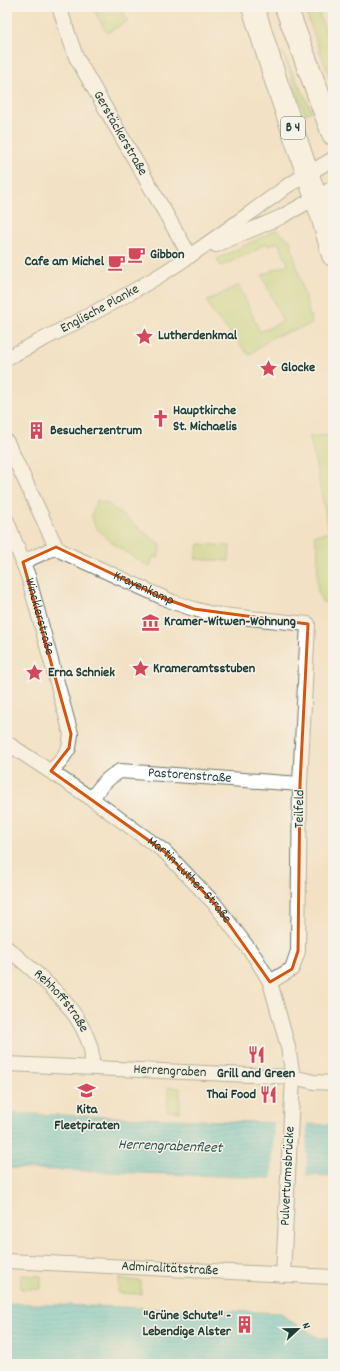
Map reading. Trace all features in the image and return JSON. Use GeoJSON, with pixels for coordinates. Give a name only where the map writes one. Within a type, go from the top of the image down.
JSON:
{"type":"FeatureCollection","features":[{"type":"Feature","properties":{"kind":"main road","name":"B 4"},"geometry":{"type":"LineString","coordinates":[[253,7],[277,84],[308,172],[325,192],[333,255]]}},
{"type":"Feature","properties":{"kind":"main road","name":"B 4"},"geometry":{"type":"LineString","coordinates":[[286,7],[333,134]]}},
{"type":"Feature","properties":{"kind":"street","name":"Gerstäckerstraße"},"geometry":{"type":"LineString","coordinates":[[59,7],[76,57],[190,256]]}},
{"type":"Feature","properties":{"kind":"street","name":"Englische Planke"},"geometry":{"type":"LineString","coordinates":[[7,358],[98,311],[161,275],[190,256],[287,186],[308,172],[333,159]]}},
{"type":"Feature","properties":{"kind":"street","name":"Englische Planke"},"geometry":{"type":"LineString","coordinates":[[190,256],[281,217],[325,192]]}},
{"type":"Feature","properties":{"kind":"street"},"geometry":{"type":"LineString","coordinates":[[7,442],[56,547],[23,562]]}},
{"type":"Feature","properties":{"kind":"street","name":"Wincklerstraße"},"geometry":{"type":"LineString","coordinates":[[9,524],[23,562],[71,734],[69,748],[60,762],[51,771]]}},
{"type":"Feature","properties":{"kind":"street","name":"Krayenkamp"},"geometry":{"type":"LineString","coordinates":[[56,547],[63,552],[156,595],[194,609],[212,614],[308,624]]}},
{"type":"Feature","properties":{"kind":"street","name":"Teilfeld"},"geometry":{"type":"LineString","coordinates":[[270,982],[292,969],[298,951],[300,784],[308,624]]}},
{"type":"Feature","properties":{"kind":"street","name":"Martin-Luther-Straße"},"geometry":{"type":"LineString","coordinates":[[7,743],[92,799],[165,852],[191,878],[235,930],[255,957],[270,982],[288,1047],[293,1077]]}},
{"type":"Feature","properties":{"kind":"street","name":"Pastorenstraße"},"geometry":{"type":"LineString","coordinates":[[92,799],[100,786],[110,776],[120,771],[300,784]]}},
{"type":"Feature","properties":{"kind":"street","name":"Rehhoffstraße"},"geometry":{"type":"LineString","coordinates":[[7,948],[61,997],[71,1011],[88,1041],[91,1050],[92,1067]]}},
{"type":"Feature","properties":{"kind":"street","name":"Herrengraben"},"geometry":{"type":"LineString","coordinates":[[7,1064],[293,1077],[314,1082],[333,1083]]}},
{"type":"Feature","properties":{"kind":"street","name":"Pulverturmsbrücke"},"geometry":{"type":"LineString","coordinates":[[283,1275],[289,1180],[293,1077]]}},
{"type":"Feature","properties":{"kind":"street","name":"Admiralitätstraße"},"geometry":{"type":"LineString","coordinates":[[7,1261],[333,1277]]}},
{"type":"Feature","properties":{"kind":"highlighted area"},"geometry":{"type":"Polygon","coordinates":[[[56,547],[163,598],[194,609],[308,624],[300,784],[298,951],[292,969],[270,982],[214,903],[165,852],[51,771],[69,748],[71,734],[23,562],[56,547]]]}},
{"type":"Feature","properties":{"kind":"green space"},"geometry":{"type":"Polygon","coordinates":[[[92,7],[121,7],[128,21],[107,33],[92,7]]]}},
{"type":"Feature","properties":{"kind":"green space"},"geometry":{"type":"Polygon","coordinates":[[[304,7],[317,7],[333,51],[333,87],[304,7]]]}},
{"type":"Feature","properties":{"kind":"green space"},"geometry":{"type":"Polygon","coordinates":[[[282,51],[312,111],[305,114],[282,51]]]}},
{"type":"Feature","properties":{"kind":"green space"},"geometry":{"type":"Polygon","coordinates":[[[276,230],[290,240],[312,324],[273,337],[249,355],[213,313],[207,301],[239,285],[260,332],[283,321],[262,275],[288,264],[278,242],[268,246],[267,243],[258,247],[259,249],[221,266],[217,259],[276,230]]]}},
{"type":"Feature","properties":{"kind":"green space"},"geometry":{"type":"Polygon","coordinates":[[[331,435],[333,451],[333,603],[322,602],[317,589],[318,550],[314,535],[329,532],[310,436],[331,435]]]}},
{"type":"Feature","properties":{"kind":"green space"},"geometry":{"type":"Polygon","coordinates":[[[97,500],[108,504],[161,545],[158,558],[153,557],[150,567],[118,547],[96,527],[92,516],[97,500]]]}},
{"type":"Feature","properties":{"kind":"green space"},"geometry":{"type":"Polygon","coordinates":[[[199,544],[230,546],[229,561],[195,559],[199,544]]]}},
{"type":"Feature","properties":{"kind":"green space"},"geometry":{"type":"Polygon","coordinates":[[[168,1087],[180,1088],[180,1112],[167,1111],[168,1087]]]}},
{"type":"Feature","properties":{"kind":"green space"},"geometry":{"type":"Polygon","coordinates":[[[21,1275],[41,1276],[41,1289],[21,1289],[21,1275]]]}},
{"type":"Feature","properties":{"kind":"green space"},"geometry":{"type":"Polygon","coordinates":[[[119,1279],[141,1281],[141,1294],[118,1293],[119,1279]]]}},
{"type":"Feature","properties":{"kind":"water","name":"Herrengrabenfleet"},"geometry":{"type":"Polygon","coordinates":[[[7,1113],[333,1125],[333,1176],[305,1175],[271,1178],[7,1168],[7,1113]]]}},
{"type":"Feature","properties":{"kind":"water"},"geometry":{"type":"Polygon","coordinates":[[[7,1303],[282,1313],[287,1319],[321,1339],[333,1339],[333,1364],[7,1364],[7,1303]]]}},
{"type":"Feature","properties":{"kind":"pier"},"geometry":{"type":"Polygon","coordinates":[[[274,1122],[307,1123],[306,1177],[272,1179],[274,1122]]]}},
{"type":"Feature","properties":{"kind":"place","name":"Gibbon"},"geometry":{"type":"Point","coordinates":[137,255]}},
{"type":"Feature","properties":{"kind":"place","name":"Cafe am Michel"},"geometry":{"type":"Point","coordinates":[117,262]}},
{"type":"Feature","properties":{"kind":"place","name":"Lutherdenkmal"},"geometry":{"type":"Point","coordinates":[145,336]}},
{"type":"Feature","properties":{"kind":"place","name":"Glocke"},"geometry":{"type":"Point","coordinates":[268,368]}},
{"type":"Feature","properties":{"kind":"place","name":"Hauptkirche St. Michaelis"},"geometry":{"type":"Point","coordinates":[160,419]}},
{"type":"Feature","properties":{"kind":"place","name":"Besucherzentrum"},"geometry":{"type":"Point","coordinates":[37,431]}},
{"type":"Feature","properties":{"kind":"place","name":"Kramer-Witwen-Wohnung"},"geometry":{"type":"Point","coordinates":[151,622]}},
{"type":"Feature","properties":{"kind":"place","name":"Krameramtsstuben"},"geometry":{"type":"Point","coordinates":[140,669]}},
{"type":"Feature","properties":{"kind":"place","name":"Erna Schniek"},"geometry":{"type":"Point","coordinates":[35,673]}},
{"type":"Feature","properties":{"kind":"place","name":"Grill and Green"},"geometry":{"type":"Point","coordinates":[256,1054]}},
{"type":"Feature","properties":{"kind":"place","name":"Kita Fleetpiraten"},"geometry":{"type":"Point","coordinates":[87,1090]}},
{"type":"Feature","properties":{"kind":"place","name":"Thai Food"},"geometry":{"type":"Point","coordinates":[269,1095]}},
{"type":"Feature","properties":{"kind":"place","name":"\"Grüne Schute\" - Lebendige Alster"},"geometry":{"type":"Point","coordinates":[244,1324]}}]}
